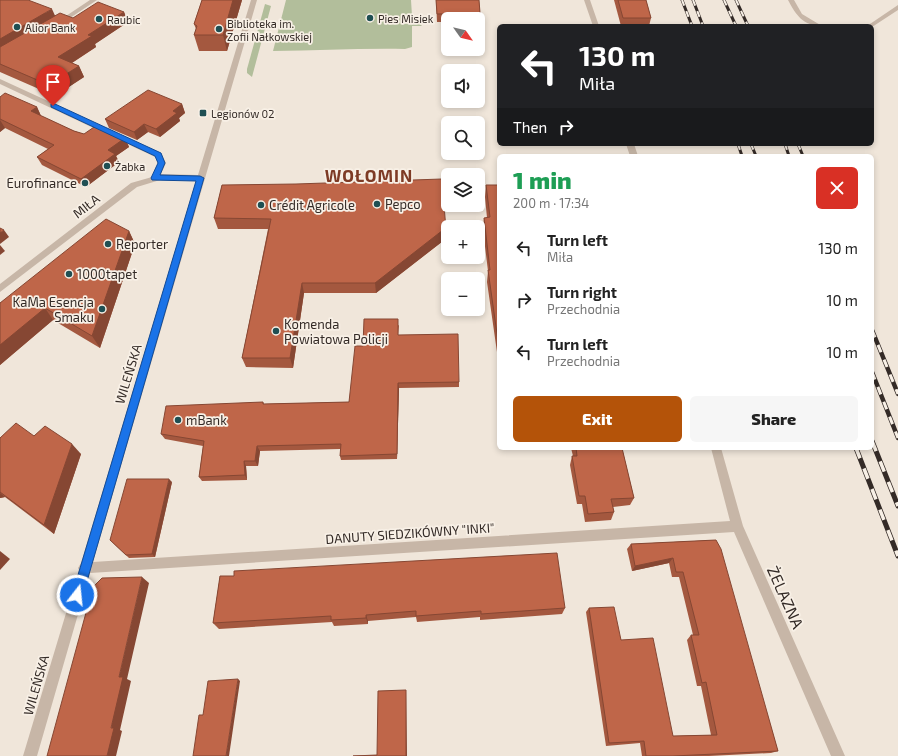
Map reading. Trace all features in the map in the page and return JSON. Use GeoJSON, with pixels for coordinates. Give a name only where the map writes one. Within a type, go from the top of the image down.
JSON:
{"type":"FeatureCollection","features":[{"type":"Feature","properties":{"kind":"street"},"geometry":{"type":"LineString","coordinates":[[53,27],[94,0]]}},
{"type":"Feature","properties":{"kind":"street","name":"WILEŃSKA"},"geometry":{"type":"LineString","coordinates":[[30,756],[84,568],[254,0]]}},
{"type":"Feature","properties":{"kind":"street"},"geometry":{"type":"LineString","coordinates":[[587,0],[595,24]]}},
{"type":"Feature","properties":{"kind":"street"},"geometry":{"type":"LineString","coordinates":[[792,0],[799,16],[815,24]]}},
{"type":"Feature","properties":{"kind":"street"},"geometry":{"type":"LineString","coordinates":[[873,24],[898,6]]}},
{"type":"Feature","properties":{"kind":"street"},"geometry":{"type":"LineString","coordinates":[[0,82],[158,154],[162,163],[155,178]]}},
{"type":"Feature","properties":{"kind":"street","name":"MIŁA"},"geometry":{"type":"LineString","coordinates":[[0,289],[128,190],[142,182],[155,178],[200,178]]}},
{"type":"Feature","properties":{"kind":"street","name":"ŻELAZNA"},"geometry":{"type":"LineString","coordinates":[[717,450],[737,526],[838,756]]}},
{"type":"Feature","properties":{"kind":"street","name":"DANUTY SIEDZIKÓWNY \"INKI\""},"geometry":{"type":"LineString","coordinates":[[84,568],[737,526]]}},
{"type":"Feature","properties":{"kind":"green space"},"geometry":{"type":"Polygon","coordinates":[[[286,0],[411,0],[412,16],[422,26],[412,26],[412,47],[405,49],[273,51],[286,0]]]}},
{"type":"Feature","properties":{"kind":"green space"},"geometry":{"type":"Polygon","coordinates":[[[265,4],[271,6],[252,77],[247,73],[247,69],[265,4]]]}},
{"type":"Feature","properties":{"kind":"building"},"geometry":{"type":"Polygon","coordinates":[[[0,0],[28,0],[52,9],[0,39],[0,0]]]}},
{"type":"Feature","properties":{"kind":"building"},"geometry":{"type":"Polygon","coordinates":[[[202,0],[233,0],[223,35],[194,35],[197,26],[194,24],[202,0]]]}},
{"type":"Feature","properties":{"kind":"building"},"geometry":{"type":"Polygon","coordinates":[[[436,0],[479,0],[480,12],[441,12],[441,14],[437,14],[436,0]]]}},
{"type":"Feature","properties":{"kind":"building"},"geometry":{"type":"Polygon","coordinates":[[[618,0],[646,0],[651,18],[623,18],[618,0]]]}},
{"type":"Feature","properties":{"kind":"building"},"geometry":{"type":"Polygon","coordinates":[[[98,2],[124,12],[88,35],[92,36],[58,57],[79,66],[49,85],[0,64],[0,47],[60,13],[73,18],[98,2]]]}},
{"type":"Feature","properties":{"kind":"building"},"geometry":{"type":"Polygon","coordinates":[[[148,90],[182,104],[173,111],[177,113],[156,129],[144,124],[134,132],[105,119],[148,90]]]}},
{"type":"Feature","properties":{"kind":"building"},"geometry":{"type":"Polygon","coordinates":[[[5,93],[37,107],[31,111],[74,131],[84,134],[97,125],[125,138],[108,150],[115,154],[81,179],[37,157],[54,145],[0,119],[0,97],[5,93]]]}},
{"type":"Feature","properties":{"kind":"building"},"geometry":{"type":"Polygon","coordinates":[[[441,179],[441,212],[445,212],[445,220],[441,220],[441,232],[375,283],[302,283],[290,358],[242,358],[271,219],[214,218],[222,185],[441,179]]]}},
{"type":"Feature","properties":{"kind":"building"},"geometry":{"type":"Polygon","coordinates":[[[486,185],[497,185],[497,334],[488,270],[490,270],[484,218],[490,217],[486,185]]]}},
{"type":"Feature","properties":{"kind":"building"},"geometry":{"type":"Polygon","coordinates":[[[106,219],[129,231],[92,336],[45,308],[0,345],[0,303],[106,219]]]}},
{"type":"Feature","properties":{"kind":"building"},"geometry":{"type":"Polygon","coordinates":[[[364,319],[398,319],[398,335],[458,334],[459,382],[398,383],[397,454],[340,456],[341,444],[257,446],[255,461],[244,461],[245,475],[199,477],[204,441],[161,434],[166,406],[263,402],[263,404],[349,402],[355,346],[363,346],[364,319]]]}},
{"type":"Feature","properties":{"kind":"building"},"geometry":{"type":"Polygon","coordinates":[[[16,423],[34,436],[45,426],[72,444],[44,525],[0,492],[0,438],[16,423]]]}},
{"type":"Feature","properties":{"kind":"building"},"geometry":{"type":"Polygon","coordinates":[[[576,450],[622,450],[634,498],[611,499],[614,512],[588,514],[585,496],[579,496],[572,456],[577,456],[576,450]]]}},
{"type":"Feature","properties":{"kind":"building"},"geometry":{"type":"Polygon","coordinates":[[[127,479],[169,479],[152,554],[126,555],[110,540],[127,479]]]}},
{"type":"Feature","properties":{"kind":"building"},"geometry":{"type":"Polygon","coordinates":[[[716,540],[721,549],[778,751],[646,756],[644,741],[609,743],[589,608],[614,607],[621,640],[653,638],[673,736],[717,735],[706,682],[702,683],[691,635],[699,635],[683,572],[676,572],[673,558],[635,566],[631,544],[716,540]]]}},
{"type":"Feature","properties":{"kind":"building"},"geometry":{"type":"Polygon","coordinates":[[[557,553],[565,608],[481,614],[481,611],[416,616],[416,611],[366,615],[366,618],[331,620],[331,616],[213,623],[220,576],[234,576],[234,571],[557,553]]]}},
{"type":"Feature","properties":{"kind":"building"},"geometry":{"type":"Polygon","coordinates":[[[142,577],[119,677],[123,677],[111,728],[114,728],[107,756],[47,756],[93,587],[102,578],[142,577]]]}},
{"type":"Feature","properties":{"kind":"building"},"geometry":{"type":"Polygon","coordinates":[[[238,679],[226,756],[193,756],[199,715],[203,715],[208,681],[238,679]]]}},
{"type":"Feature","properties":{"kind":"building"},"geometry":{"type":"Polygon","coordinates":[[[406,690],[406,756],[353,756],[377,755],[378,691],[406,690]]]}},
{"type":"Feature","properties":{"kind":"railway"},"geometry":{"type":"LineString","coordinates":[[682,0],[691,24]]}},
{"type":"Feature","properties":{"kind":"railway"},"geometry":{"type":"LineString","coordinates":[[693,0],[702,24]]}},
{"type":"Feature","properties":{"kind":"railway"},"geometry":{"type":"LineString","coordinates":[[724,0],[735,24]]}},
{"type":"Feature","properties":{"kind":"railway"},"geometry":{"type":"LineString","coordinates":[[736,0],[747,24]]}},
{"type":"Feature","properties":{"kind":"railway"},"geometry":{"type":"LineString","coordinates":[[739,146],[741,154]]}},
{"type":"Feature","properties":{"kind":"railway"},"geometry":{"type":"LineString","coordinates":[[752,146],[755,154]]}},
{"type":"Feature","properties":{"kind":"railway"},"geometry":{"type":"LineString","coordinates":[[786,146],[788,154]]}},
{"type":"Feature","properties":{"kind":"railway"},"geometry":{"type":"LineString","coordinates":[[799,146],[802,154]]}},
{"type":"Feature","properties":{"kind":"railway"},"geometry":{"type":"LineString","coordinates":[[874,335],[898,394]]}},
{"type":"Feature","properties":{"kind":"railway"},"geometry":{"type":"LineString","coordinates":[[874,377],[898,438]]}},
{"type":"Feature","properties":{"kind":"railway"},"geometry":{"type":"LineString","coordinates":[[874,446],[898,506]]}},
{"type":"Feature","properties":{"kind":"railway"},"geometry":{"type":"LineString","coordinates":[[857,450],[898,556]]}},
{"type":"Feature","properties":{"kind":"place","name":"Pies Misiek"},"geometry":{"type":"Point","coordinates":[370,18]}},
{"type":"Feature","properties":{"kind":"place","name":"Raubic"},"geometry":{"type":"Point","coordinates":[99,19]}},
{"type":"Feature","properties":{"kind":"place","name":"Alior Bank"},"geometry":{"type":"Point","coordinates":[17,27]}},
{"type":"Feature","properties":{"kind":"place","name":"Biblioteka im. Zofii Nałkowskiej"},"geometry":{"type":"Point","coordinates":[219,29]}},
{"type":"Feature","properties":{"kind":"place","name":"Legionów 02"},"geometry":{"type":"Point","coordinates":[203,113]}},
{"type":"Feature","properties":{"kind":"place","name":"Żabka"},"geometry":{"type":"Point","coordinates":[107,166]}},
{"type":"Feature","properties":{"kind":"place","name":"Eurofinance"},"geometry":{"type":"Point","coordinates":[85,183]}},
{"type":"Feature","properties":{"kind":"place","name":"Pepco"},"geometry":{"type":"Point","coordinates":[377,204]}},
{"type":"Feature","properties":{"kind":"place","name":"Crédit Agricole"},"geometry":{"type":"Point","coordinates":[261,205]}},
{"type":"Feature","properties":{"kind":"place","name":"Reporter"},"geometry":{"type":"Point","coordinates":[108,244]}},
{"type":"Feature","properties":{"kind":"place","name":"1000tapet"},"geometry":{"type":"Point","coordinates":[69,274]}},
{"type":"Feature","properties":{"kind":"place","name":"KaMa Esencja Smaku"},"geometry":{"type":"Point","coordinates":[102,309]}},
{"type":"Feature","properties":{"kind":"place","name":"Komenda Powiatowa Policji"},"geometry":{"type":"Point","coordinates":[276,331]}},
{"type":"Feature","properties":{"kind":"place","name":"mBank"},"geometry":{"type":"Point","coordinates":[178,420]}},
{"type":"Feature","properties":{"kind":"district","name":"WOŁOMIN"},"geometry":{"type":"Point","coordinates":[369,175]}},
{"type":"Feature","properties":{"kind":"route"},"geometry":{"type":"LineString","coordinates":[[53,106],[158,154],[162,160],[162,163],[155,178],[200,178],[77,595]]}}]}
